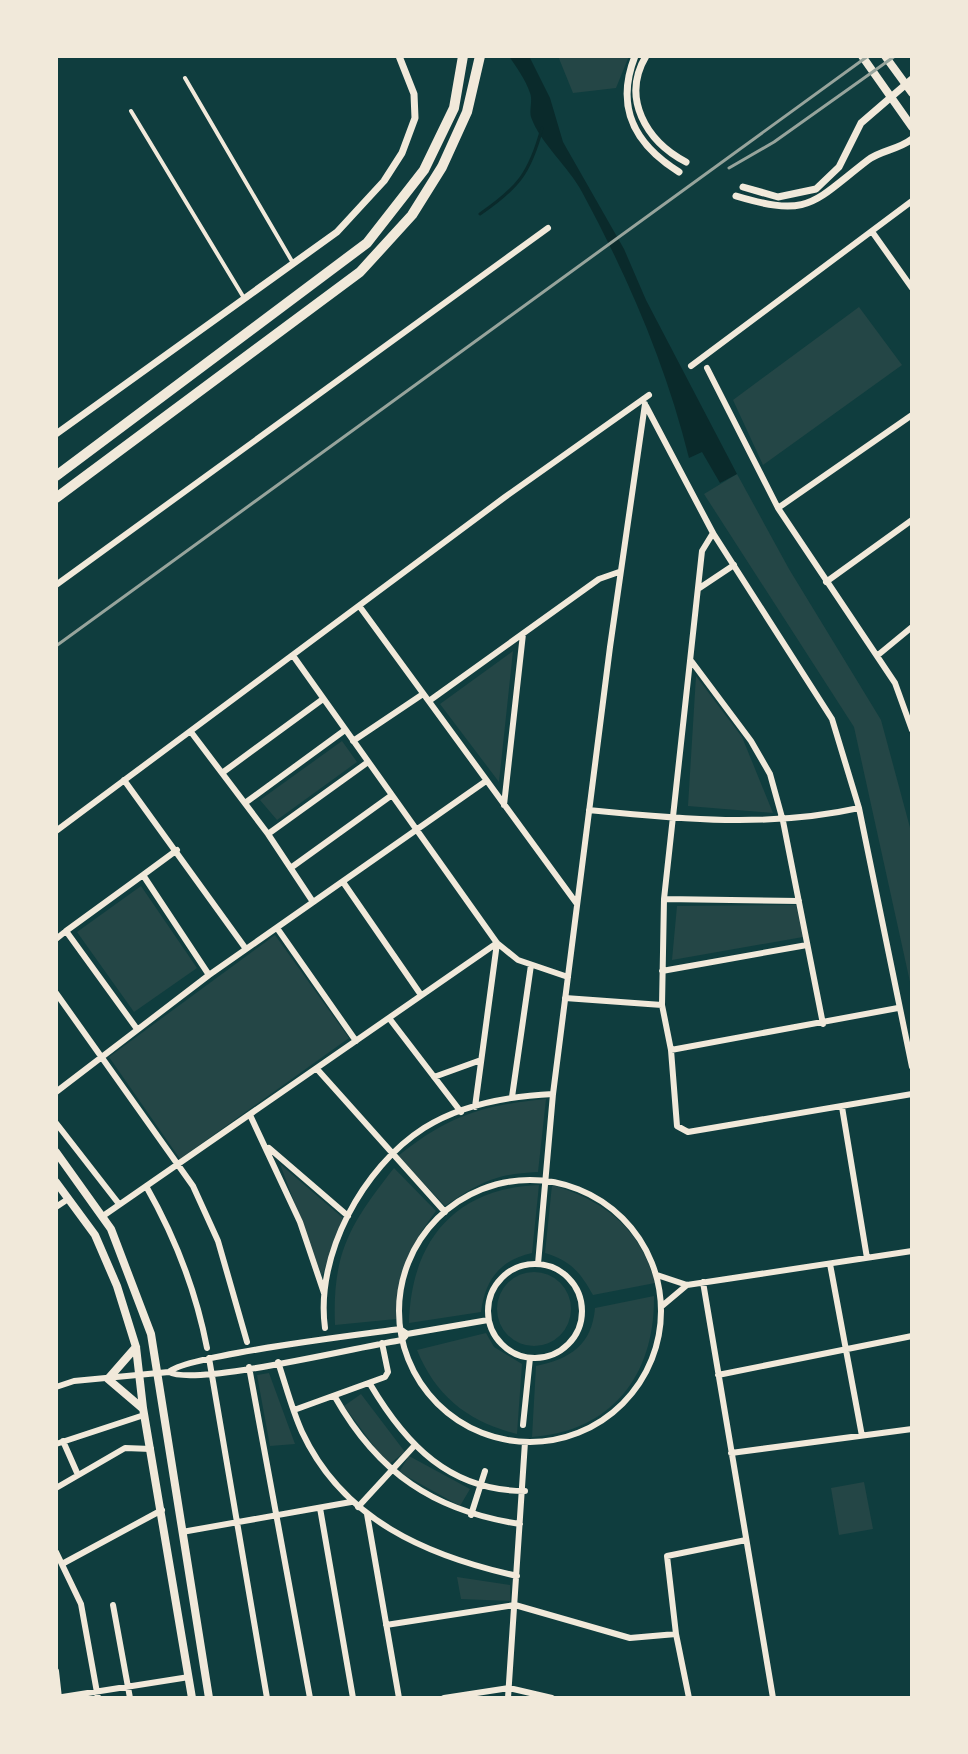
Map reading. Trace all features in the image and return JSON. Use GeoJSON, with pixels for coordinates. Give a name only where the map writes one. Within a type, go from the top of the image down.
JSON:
{"type":"FeatureCollection","features":[{"type":"Feature","properties":{"kind":"highway"},"geometry":{"type":"LineString","coordinates":[[56,476],[367,243],[424,170],[454,108],[463,56]]}},
{"type":"Feature","properties":{"kind":"highway"},"geometry":{"type":"LineString","coordinates":[[56,498],[360,272],[412,215],[442,167],[467,112],[480,56]]}},
{"type":"Feature","properties":{"kind":"main road"},"geometry":{"type":"LineString","coordinates":[[862,56],[912,127]]}},
{"type":"Feature","properties":{"kind":"main road"},"geometry":{"type":"LineString","coordinates":[[885,56],[912,93]]}},
{"type":"Feature","properties":{"kind":"main road"},"geometry":{"type":"LineString","coordinates":[[56,1152],[103,1216],[134,1282],[151,1334],[209,1698]]}},
{"type":"Feature","properties":{"kind":"main road"},"geometry":{"type":"LineString","coordinates":[[59,1186],[95,1235],[117,1286],[136,1347],[143,1412],[192,1698]]}},
{"type":"Feature","properties":{"kind":"main road"},"geometry":{"type":"LineString","coordinates":[[136,1347],[108,1379],[143,1412]]}},
{"type":"Feature","properties":{"kind":"street"},"geometry":{"type":"LineString","coordinates":[[56,434],[337,232],[384,181],[402,153],[415,118],[414,94],[399,56]]}},
{"type":"Feature","properties":{"kind":"street"},"geometry":{"type":"LineString","coordinates":[[635,56],[626,97],[632,128],[650,151],[679,172]]}},
{"type":"Feature","properties":{"kind":"street"},"geometry":{"type":"LineString","coordinates":[[646,56],[636,77],[635,96],[640,116],[657,142],[686,162]]}},
{"type":"Feature","properties":{"kind":"street"},"geometry":{"type":"LineString","coordinates":[[185,78],[293,263]]}},
{"type":"Feature","properties":{"kind":"street"},"geometry":{"type":"LineString","coordinates":[[743,187],[785,197],[816,189],[839,167],[861,123],[912,79]]}},
{"type":"Feature","properties":{"kind":"street"},"geometry":{"type":"LineString","coordinates":[[131,111],[244,298]]}},
{"type":"Feature","properties":{"kind":"street"},"geometry":{"type":"LineString","coordinates":[[736,196],[772,207],[811,203],[834,190],[870,158],[894,151],[912,139]]}},
{"type":"Feature","properties":{"kind":"street"},"geometry":{"type":"LineString","coordinates":[[691,366],[912,201]]}},
{"type":"Feature","properties":{"kind":"street"},"geometry":{"type":"LineString","coordinates":[[56,585],[548,228]]}},
{"type":"Feature","properties":{"kind":"street"},"geometry":{"type":"LineString","coordinates":[[873,233],[912,288]]}},
{"type":"Feature","properties":{"kind":"street"},"geometry":{"type":"LineString","coordinates":[[707,368],[778,508],[895,683],[912,730]]}},
{"type":"Feature","properties":{"kind":"street"},"geometry":{"type":"LineString","coordinates":[[56,831],[294,657],[505,497],[649,395]]}},
{"type":"Feature","properties":{"kind":"street"},"geometry":{"type":"LineString","coordinates":[[538,1264],[553,1094],[619,572],[644,403],[713,533],[824,703],[859,808],[912,1067]]}},
{"type":"Feature","properties":{"kind":"street"},"geometry":{"type":"LineString","coordinates":[[778,508],[912,415]]}},
{"type":"Feature","properties":{"kind":"street"},"geometry":{"type":"LineString","coordinates":[[826,582],[912,520]]}},
{"type":"Feature","properties":{"kind":"street"},"geometry":{"type":"LineString","coordinates":[[713,533],[702,551],[664,899],[662,1005],[671,1050],[677,1126],[688,1132],[912,1094]]}},
{"type":"Feature","properties":{"kind":"street"},"geometry":{"type":"LineString","coordinates":[[698,589],[734,565]]}},
{"type":"Feature","properties":{"kind":"street"},"geometry":{"type":"LineString","coordinates":[[429,701],[599,579],[619,572]]}},
{"type":"Feature","properties":{"kind":"street"},"geometry":{"type":"LineString","coordinates":[[360,607],[577,904]]}},
{"type":"Feature","properties":{"kind":"street"},"geometry":{"type":"LineString","coordinates":[[878,655],[912,627]]}},
{"type":"Feature","properties":{"kind":"street"},"geometry":{"type":"LineString","coordinates":[[326,632],[330,643]]}},
{"type":"Feature","properties":{"kind":"street"},"geometry":{"type":"LineString","coordinates":[[504,805],[523,634]]}},
{"type":"Feature","properties":{"kind":"street"},"geometry":{"type":"LineString","coordinates":[[294,657],[497,943],[518,960],[568,977]]}},
{"type":"Feature","properties":{"kind":"street"},"geometry":{"type":"LineString","coordinates":[[692,662],[751,741],[770,774],[783,821],[823,1024]]}},
{"type":"Feature","properties":{"kind":"street"},"geometry":{"type":"LineString","coordinates":[[353,741],[423,694]]}},
{"type":"Feature","properties":{"kind":"street"},"geometry":{"type":"LineString","coordinates":[[222,773],[323,699]]}},
{"type":"Feature","properties":{"kind":"street"},"geometry":{"type":"LineString","coordinates":[[245,803],[345,730]]}},
{"type":"Feature","properties":{"kind":"street"},"geometry":{"type":"LineString","coordinates":[[191,732],[292,867],[313,902]]}},
{"type":"Feature","properties":{"kind":"street"},"geometry":{"type":"LineString","coordinates":[[161,754],[166,762]]}},
{"type":"Feature","properties":{"kind":"street"},"geometry":{"type":"LineString","coordinates":[[268,834],[368,762]]}},
{"type":"Feature","properties":{"kind":"street"},"geometry":{"type":"LineString","coordinates":[[124,780],[246,949]]}},
{"type":"Feature","properties":{"kind":"street"},"geometry":{"type":"LineString","coordinates":[[56,1092],[209,975],[486,781]]}},
{"type":"Feature","properties":{"kind":"street"},"geometry":{"type":"LineString","coordinates":[[292,867],[392,795]]}},
{"type":"Feature","properties":{"kind":"street"},"geometry":{"type":"LineString","coordinates":[[589,810],[672,818],[783,821],[859,808]]}},
{"type":"Feature","properties":{"kind":"street"},"geometry":{"type":"LineString","coordinates":[[56,939],[177,850]]}},
{"type":"Feature","properties":{"kind":"street"},"geometry":{"type":"LineString","coordinates":[[143,875],[209,975]]}},
{"type":"Feature","properties":{"kind":"street"},"geometry":{"type":"LineString","coordinates":[[343,882],[421,995]]}},
{"type":"Feature","properties":{"kind":"street"},"geometry":{"type":"LineString","coordinates":[[664,899],[799,901]]}},
{"type":"Feature","properties":{"kind":"street"},"geometry":{"type":"LineString","coordinates":[[277,928],[356,1041]]}},
{"type":"Feature","properties":{"kind":"street"},"geometry":{"type":"LineString","coordinates":[[66,931],[137,1029]]}},
{"type":"Feature","properties":{"kind":"street"},"geometry":{"type":"LineString","coordinates":[[103,1216],[497,943]]}},
{"type":"Feature","properties":{"kind":"street"},"geometry":{"type":"LineString","coordinates":[[475,1107],[497,943]]}},
{"type":"Feature","properties":{"kind":"street"},"geometry":{"type":"LineString","coordinates":[[662,971],[807,945]]}},
{"type":"Feature","properties":{"kind":"street"},"geometry":{"type":"LineString","coordinates":[[512,1097],[531,965]]}},
{"type":"Feature","properties":{"kind":"street"},"geometry":{"type":"LineString","coordinates":[[56,993],[179,1164],[209,1217],[247,1342]]}},
{"type":"Feature","properties":{"kind":"street"},"geometry":{"type":"LineString","coordinates":[[565,998],[617,1005],[662,1005]]}},
{"type":"Feature","properties":{"kind":"street"},"geometry":{"type":"LineString","coordinates":[[671,1050],[898,1008]]}},
{"type":"Feature","properties":{"kind":"street"},"geometry":{"type":"LineString","coordinates":[[389,1018],[461,1112]]}},
{"type":"Feature","properties":{"kind":"street"},"geometry":{"type":"LineString","coordinates":[[434,1077],[481,1060]]}},
{"type":"Feature","properties":{"kind":"street"},"geometry":{"type":"LineString","coordinates":[[317,1069],[391,1157],[445,1212]]}},
{"type":"Feature","properties":{"kind":"street"},"geometry":{"type":"LineString","coordinates":[[325,1328],[324,1294],[334,1250],[348,1216],[391,1157],[424,1128],[461,1112],[512,1097],[553,1094]]}},
{"type":"Feature","properties":{"kind":"street"},"geometry":{"type":"LineString","coordinates":[[842,1107],[867,1258]]}},
{"type":"Feature","properties":{"kind":"street"},"geometry":{"type":"LineString","coordinates":[[250,1115],[300,1222],[324,1294]]}},
{"type":"Feature","properties":{"kind":"street"},"geometry":{"type":"LineString","coordinates":[[56,1123],[119,1204]]}},
{"type":"Feature","properties":{"kind":"street"},"geometry":{"type":"LineString","coordinates":[[266,1146],[348,1216]]}},
{"type":"Feature","properties":{"kind":"street"},"geometry":{"type":"LineString","coordinates":[[545,1180],[588,1193],[624,1218],[649,1254],[657,1275],[662,1306],[657,1341],[645,1375],[614,1411],[572,1435],[525,1442],[478,1431],[447,1412],[422,1385],[400,1329],[401,1292],[411,1256],[445,1212],[472,1194],[502,1183],[545,1180]]}},
{"type":"Feature","properties":{"kind":"street"},"geometry":{"type":"LineString","coordinates":[[146,1186],[166,1221],[184,1265],[207,1348]]}},
{"type":"Feature","properties":{"kind":"street"},"geometry":{"type":"LineString","coordinates":[[56,1207],[68,1199]]}},
{"type":"Feature","properties":{"kind":"street"},"geometry":{"type":"LineString","coordinates":[[657,1275],[687,1285],[912,1251]]}},
{"type":"Feature","properties":{"kind":"street"},"geometry":{"type":"LineString","coordinates":[[538,1264],[554,1268],[574,1283],[581,1298],[582,1315],[573,1338],[562,1350],[530,1358],[503,1346],[488,1320],[488,1301],[496,1283],[519,1266],[538,1264]]}},
{"type":"Feature","properties":{"kind":"street"},"geometry":{"type":"LineString","coordinates":[[830,1264],[843,1350],[862,1436]]}},
{"type":"Feature","properties":{"kind":"street"},"geometry":{"type":"LineString","coordinates":[[703,1282],[773,1698]]}},
{"type":"Feature","properties":{"kind":"street"},"geometry":{"type":"LineString","coordinates":[[662,1306],[687,1285]]}},
{"type":"Feature","properties":{"kind":"street"},"geometry":{"type":"LineString","coordinates":[[56,1387],[158,1372],[177,1376],[211,1373],[382,1343],[488,1320]]}},
{"type":"Feature","properties":{"kind":"street"},"geometry":{"type":"LineString","coordinates":[[169,1372],[180,1365],[209,1358],[400,1329]]}},
{"type":"Feature","properties":{"kind":"street"},"geometry":{"type":"LineString","coordinates":[[718,1375],[912,1336]]}},
{"type":"Feature","properties":{"kind":"street"},"geometry":{"type":"LineString","coordinates":[[294,1410],[370,1384],[387,1375],[382,1343]]}},
{"type":"Feature","properties":{"kind":"street"},"geometry":{"type":"LineString","coordinates":[[209,1358],[267,1698]]}},
{"type":"Feature","properties":{"kind":"street"},"geometry":{"type":"LineString","coordinates":[[523,1425],[530,1358]]}},
{"type":"Feature","properties":{"kind":"street"},"geometry":{"type":"LineString","coordinates":[[278,1362],[294,1410],[315,1455],[351,1502],[453,1561],[517,1576]]}},
{"type":"Feature","properties":{"kind":"street"},"geometry":{"type":"LineString","coordinates":[[249,1367],[279,1515],[310,1698]]}},
{"type":"Feature","properties":{"kind":"street"},"geometry":{"type":"LineString","coordinates":[[370,1384],[391,1417],[415,1445],[480,1487],[525,1491]]}},
{"type":"Feature","properties":{"kind":"street"},"geometry":{"type":"LineString","coordinates":[[335,1397],[391,1471],[419,1490],[471,1515],[520,1524]]}},
{"type":"Feature","properties":{"kind":"street"},"geometry":{"type":"LineString","coordinates":[[78,1475],[59,1442],[143,1412]]}},
{"type":"Feature","properties":{"kind":"street"},"geometry":{"type":"LineString","coordinates":[[731,1453],[912,1429]]}},
{"type":"Feature","properties":{"kind":"street"},"geometry":{"type":"LineString","coordinates":[[508,1698],[525,1491],[525,1442]]}},
{"type":"Feature","properties":{"kind":"street"},"geometry":{"type":"LineString","coordinates":[[358,1507],[415,1445]]}},
{"type":"Feature","properties":{"kind":"street"},"geometry":{"type":"LineString","coordinates":[[56,1488],[125,1448],[151,1449]]}},
{"type":"Feature","properties":{"kind":"street"},"geometry":{"type":"LineString","coordinates":[[471,1515],[485,1471]]}},
{"type":"Feature","properties":{"kind":"street"},"geometry":{"type":"LineString","coordinates":[[182,1532],[351,1502]]}},
{"type":"Feature","properties":{"kind":"street"},"geometry":{"type":"LineString","coordinates":[[320,1508],[353,1698]]}},
{"type":"Feature","properties":{"kind":"street"},"geometry":{"type":"LineString","coordinates":[[62,1564],[162,1510]]}},
{"type":"Feature","properties":{"kind":"street"},"geometry":{"type":"LineString","coordinates":[[367,1514],[399,1698]]}},
{"type":"Feature","properties":{"kind":"street"},"geometry":{"type":"LineString","coordinates":[[689,1698],[676,1634],[667,1556],[746,1540]]}},
{"type":"Feature","properties":{"kind":"street"},"geometry":{"type":"LineString","coordinates":[[56,1552],[81,1604],[97,1696]]}},
{"type":"Feature","properties":{"kind":"street"},"geometry":{"type":"LineString","coordinates":[[113,1605],[130,1698]]}},
{"type":"Feature","properties":{"kind":"street"},"geometry":{"type":"LineString","coordinates":[[386,1625],[515,1605],[630,1638],[676,1634]]}},
{"type":"Feature","properties":{"kind":"street"},"geometry":{"type":"LineString","coordinates":[[56,1671],[58,1698],[97,1696],[189,1677]]}},
{"type":"Feature","properties":{"kind":"street"},"geometry":{"type":"LineString","coordinates":[[444,1698],[509,1688],[552,1698]]}},
{"type":"Feature","properties":{"kind":"shaded area"},"geometry":{"type":"Polygon","coordinates":[[[509,56],[529,56],[550,98],[563,142],[624,249],[646,300],[737,474],[720,483],[702,452],[689,458],[669,389],[630,289],[582,192],[535,127],[528,88],[509,56]]]}},
{"type":"Feature","properties":{"kind":"shaded area"},"geometry":{"type":"Polygon","coordinates":[[[558,56],[629,56],[616,88],[573,93],[558,56]]]}},
{"type":"Feature","properties":{"kind":"shaded area"},"geometry":{"type":"Polygon","coordinates":[[[859,307],[902,365],[763,465],[733,400],[859,307]]]}},
{"type":"Feature","properties":{"kind":"shaded area"},"geometry":{"type":"Polygon","coordinates":[[[737,474],[789,569],[881,720],[912,835],[912,991],[854,727],[704,494],[737,474]]]}},
{"type":"Feature","properties":{"kind":"shaded area"},"geometry":{"type":"Polygon","coordinates":[[[513,651],[499,782],[440,704],[513,651]]]}},
{"type":"Feature","properties":{"kind":"shaded area"},"geometry":{"type":"Polygon","coordinates":[[[696,676],[742,737],[773,813],[688,806],[696,676]]]}},
{"type":"Feature","properties":{"kind":"shaded area"},"geometry":{"type":"Polygon","coordinates":[[[342,741],[357,762],[277,820],[260,800],[342,741]]]}},
{"type":"Feature","properties":{"kind":"shaded area"},"geometry":{"type":"Polygon","coordinates":[[[141,886],[197,968],[134,1012],[77,932],[141,886]]]}},
{"type":"Feature","properties":{"kind":"shaded area"},"geometry":{"type":"Polygon","coordinates":[[[796,905],[803,937],[672,960],[677,906],[796,905]]]}},
{"type":"Feature","properties":{"kind":"shaded area"},"geometry":{"type":"Polygon","coordinates":[[[275,935],[349,1038],[180,1159],[109,1057],[275,935]]]}},
{"type":"Feature","properties":{"kind":"shaded area"},"geometry":{"type":"Polygon","coordinates":[[[546,1099],[538,1172],[489,1181],[445,1206],[398,1156],[433,1131],[467,1115],[503,1105],[546,1099]]]}},
{"type":"Feature","properties":{"kind":"shaded area"},"geometry":{"type":"Polygon","coordinates":[[[280,1164],[343,1218],[322,1276],[280,1164]]]}},
{"type":"Feature","properties":{"kind":"shaded area"},"geometry":{"type":"Polygon","coordinates":[[[394,1168],[436,1211],[411,1250],[400,1287],[396,1319],[335,1325],[337,1278],[347,1240],[366,1206],[394,1168]]]}},
{"type":"Feature","properties":{"kind":"shaded area"},"geometry":{"type":"Polygon","coordinates":[[[539,1185],[532,1253],[511,1261],[496,1273],[486,1290],[481,1312],[409,1323],[418,1267],[443,1224],[461,1208],[484,1196],[509,1188],[539,1185]]]}},
{"type":"Feature","properties":{"kind":"shaded area"},"geometry":{"type":"Polygon","coordinates":[[[552,1185],[588,1199],[618,1219],[640,1247],[655,1283],[593,1295],[574,1268],[545,1253],[552,1185]]]}},
{"type":"Feature","properties":{"kind":"shaded area"},"geometry":{"type":"Polygon","coordinates":[[[534,1272],[548,1275],[560,1283],[568,1295],[571,1309],[568,1323],[560,1335],[548,1343],[534,1346],[520,1343],[508,1335],[500,1323],[497,1309],[500,1295],[508,1283],[520,1275],[534,1272]]]}},
{"type":"Feature","properties":{"kind":"shaded area"},"geometry":{"type":"Polygon","coordinates":[[[654,1296],[647,1350],[624,1394],[585,1423],[561,1432],[532,1437],[536,1366],[559,1359],[577,1348],[589,1332],[595,1308],[654,1296]]]}},
{"type":"Feature","properties":{"kind":"shaded area"},"geometry":{"type":"Polygon","coordinates":[[[486,1333],[494,1347],[522,1364],[517,1434],[469,1415],[456,1405],[434,1381],[417,1350],[486,1333]]]}},
{"type":"Feature","properties":{"kind":"shaded area"},"geometry":{"type":"Polygon","coordinates":[[[269,1373],[295,1444],[270,1446],[257,1375],[269,1373]]]}},
{"type":"Feature","properties":{"kind":"shaded area"},"geometry":{"type":"Polygon","coordinates":[[[361,1394],[405,1452],[388,1465],[344,1406],[361,1394]]]}},
{"type":"Feature","properties":{"kind":"shaded area"},"geometry":{"type":"Polygon","coordinates":[[[409,1456],[470,1489],[460,1506],[399,1472],[409,1456]]]}},
{"type":"Feature","properties":{"kind":"shaded area"},"geometry":{"type":"Polygon","coordinates":[[[864,1482],[873,1529],[839,1535],[831,1488],[864,1482]]]}},
{"type":"Feature","properties":{"kind":"shaded area"},"geometry":{"type":"Polygon","coordinates":[[[457,1577],[510,1585],[510,1601],[461,1599],[457,1577]]]}},
{"type":"Feature","properties":{"kind":"waterway"},"geometry":{"type":"LineString","coordinates":[[480,214],[521,178],[533,157],[542,128]]}},
{"type":"Feature","properties":{"kind":"railway"},"geometry":{"type":"LineString","coordinates":[[56,646],[868,56]]}},
{"type":"Feature","properties":{"kind":"railway"},"geometry":{"type":"LineString","coordinates":[[729,168],[774,142],[895,56]]}}]}
